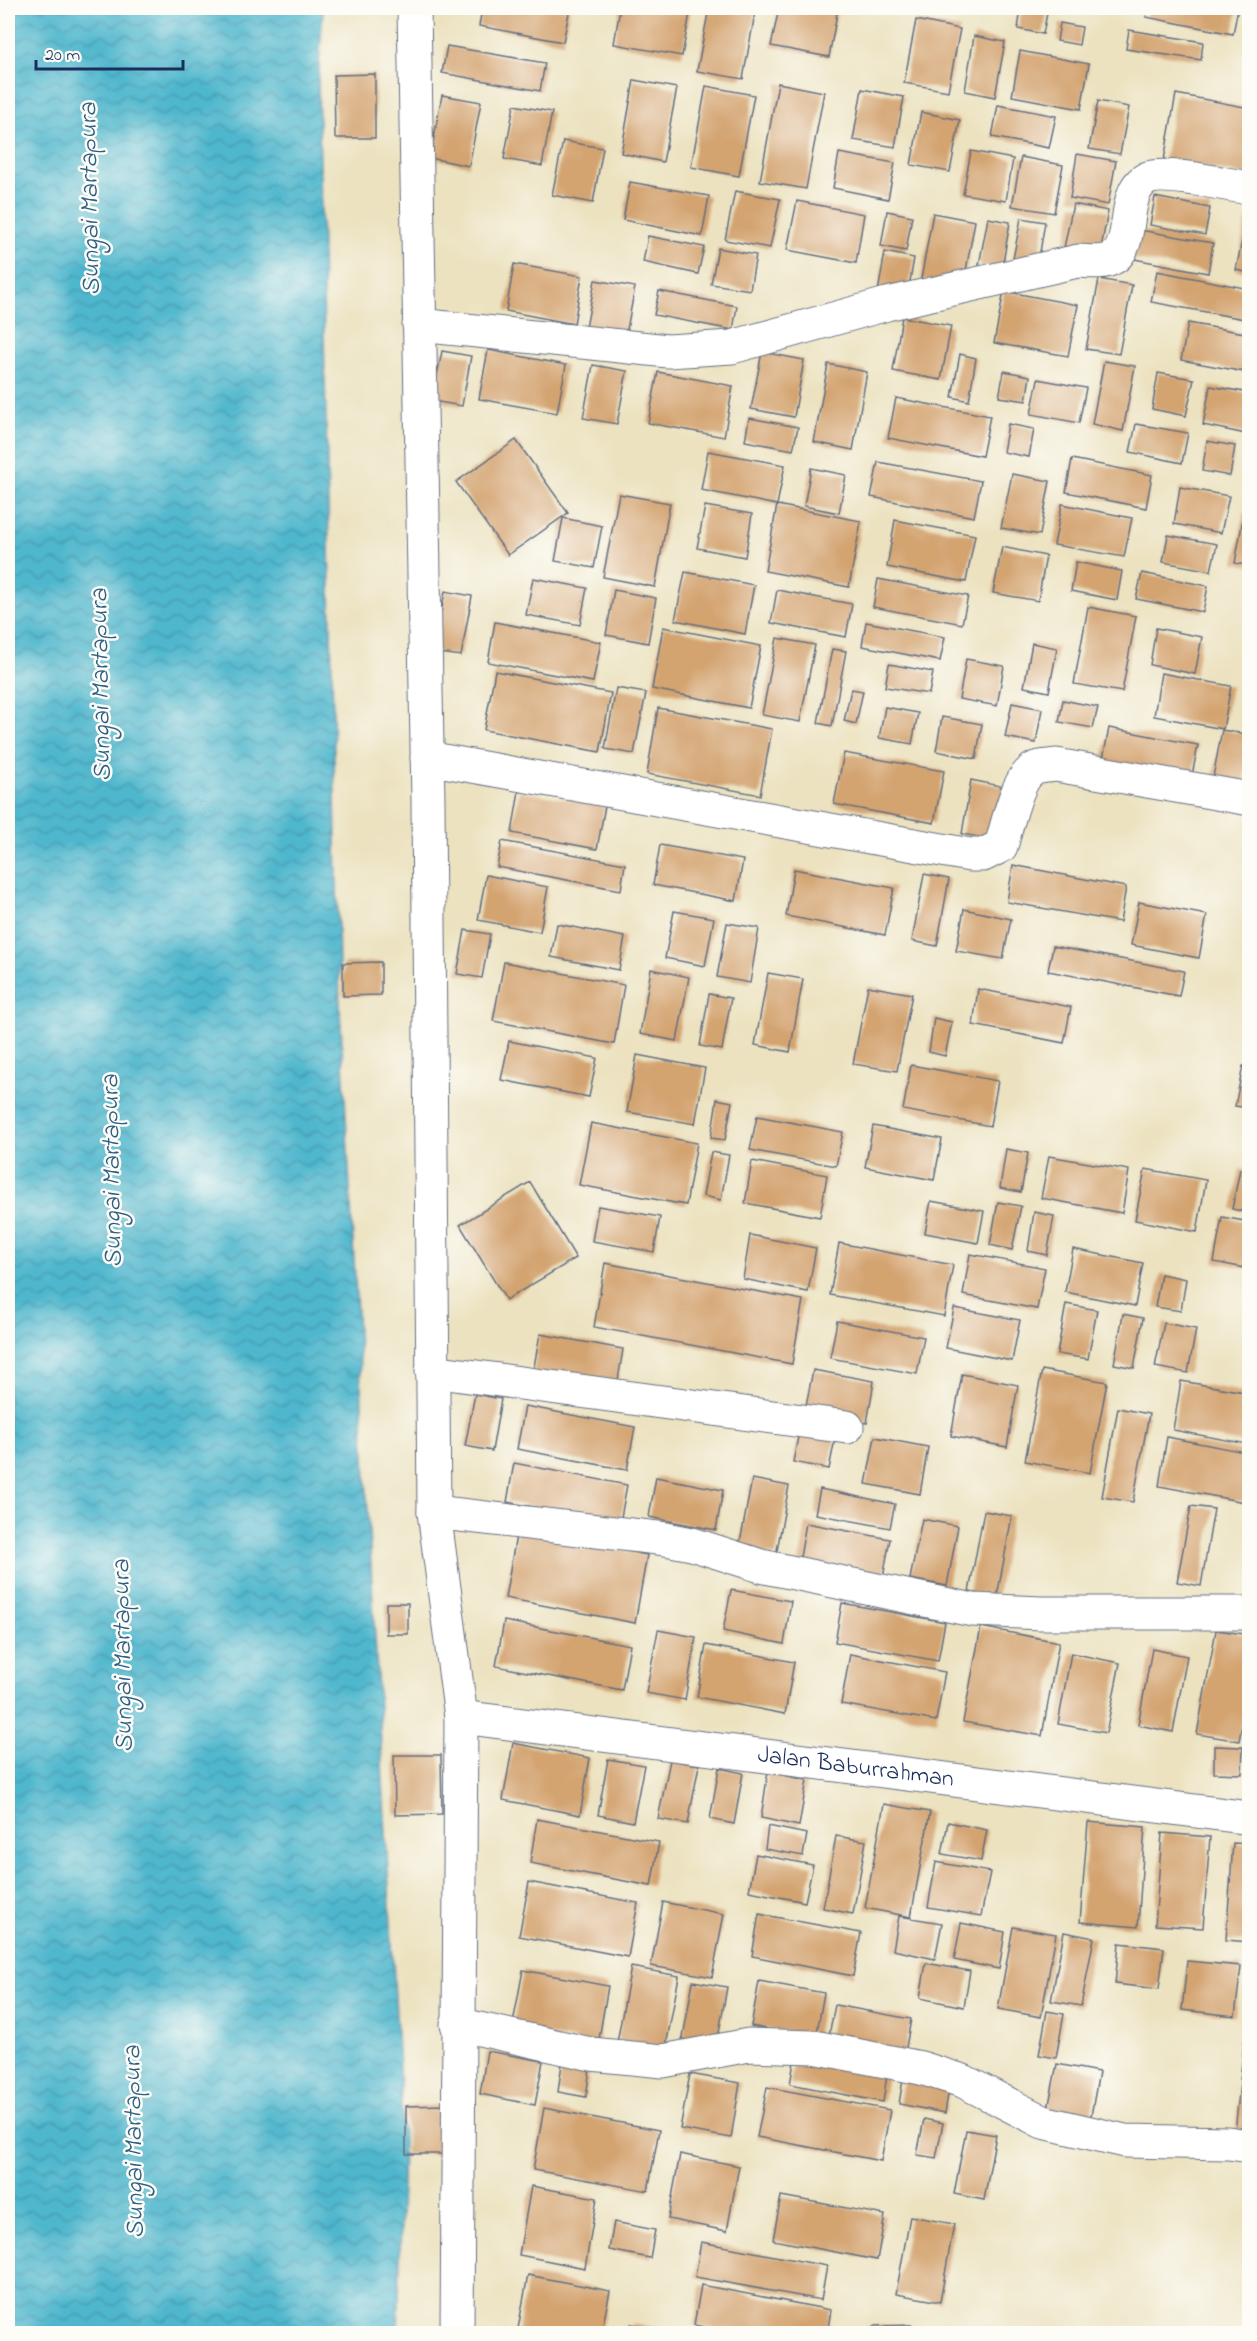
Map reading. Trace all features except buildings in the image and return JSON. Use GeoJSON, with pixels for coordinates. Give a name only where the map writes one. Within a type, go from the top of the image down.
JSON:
{"type":"FeatureCollection","features":[{"type":"Feature","properties":{"kind":"street"},"geometry":{"type":"LineString","coordinates":[[414,8],[427,758],[434,1512],[460,1717],[457,2334]]}},
{"type":"Feature","properties":{"kind":"street"},"geometry":{"type":"LineString","coordinates":[[419,325],[668,351],[732,347],[887,304],[1078,261],[1104,262],[1114,258],[1122,248],[1132,200],[1140,185],[1148,178],[1165,176],[1250,188]]}},
{"type":"Feature","properties":{"kind":"street"},"geometry":{"type":"LineString","coordinates":[[427,758],[970,855],[983,855],[1001,846],[1018,790],[1026,774],[1036,768],[1056,765],[1250,799]]}},
{"type":"Feature","properties":{"kind":"street"},"geometry":{"type":"LineString","coordinates":[[432,1371],[847,1427]]}},
{"type":"Feature","properties":{"kind":"street"},"geometry":{"type":"LineString","coordinates":[[434,1512],[666,1539],[761,1566],[973,1610],[1041,1613],[1250,1613]]}},
{"type":"Feature","properties":{"kind":"street","name":"Jalan Baburrahman"},"geometry":{"type":"LineString","coordinates":[[460,1717],[1250,1818]]}},
{"type":"Feature","properties":{"kind":"street"},"geometry":{"type":"LineString","coordinates":[[457,2024],[591,2054],[663,2061],[749,2045],[814,2047],[942,2074],[963,2081],[1043,2122],[1125,2141],[1228,2143],[1250,2146]]}},
{"type":"Feature","properties":{"kind":"water","name":"Sungai Martapura"},"geometry":{"type":"Polygon","coordinates":[[[8,8],[323,8],[318,81],[340,1008],[403,2141],[398,2333],[8,2333],[8,8]]]}}]}
